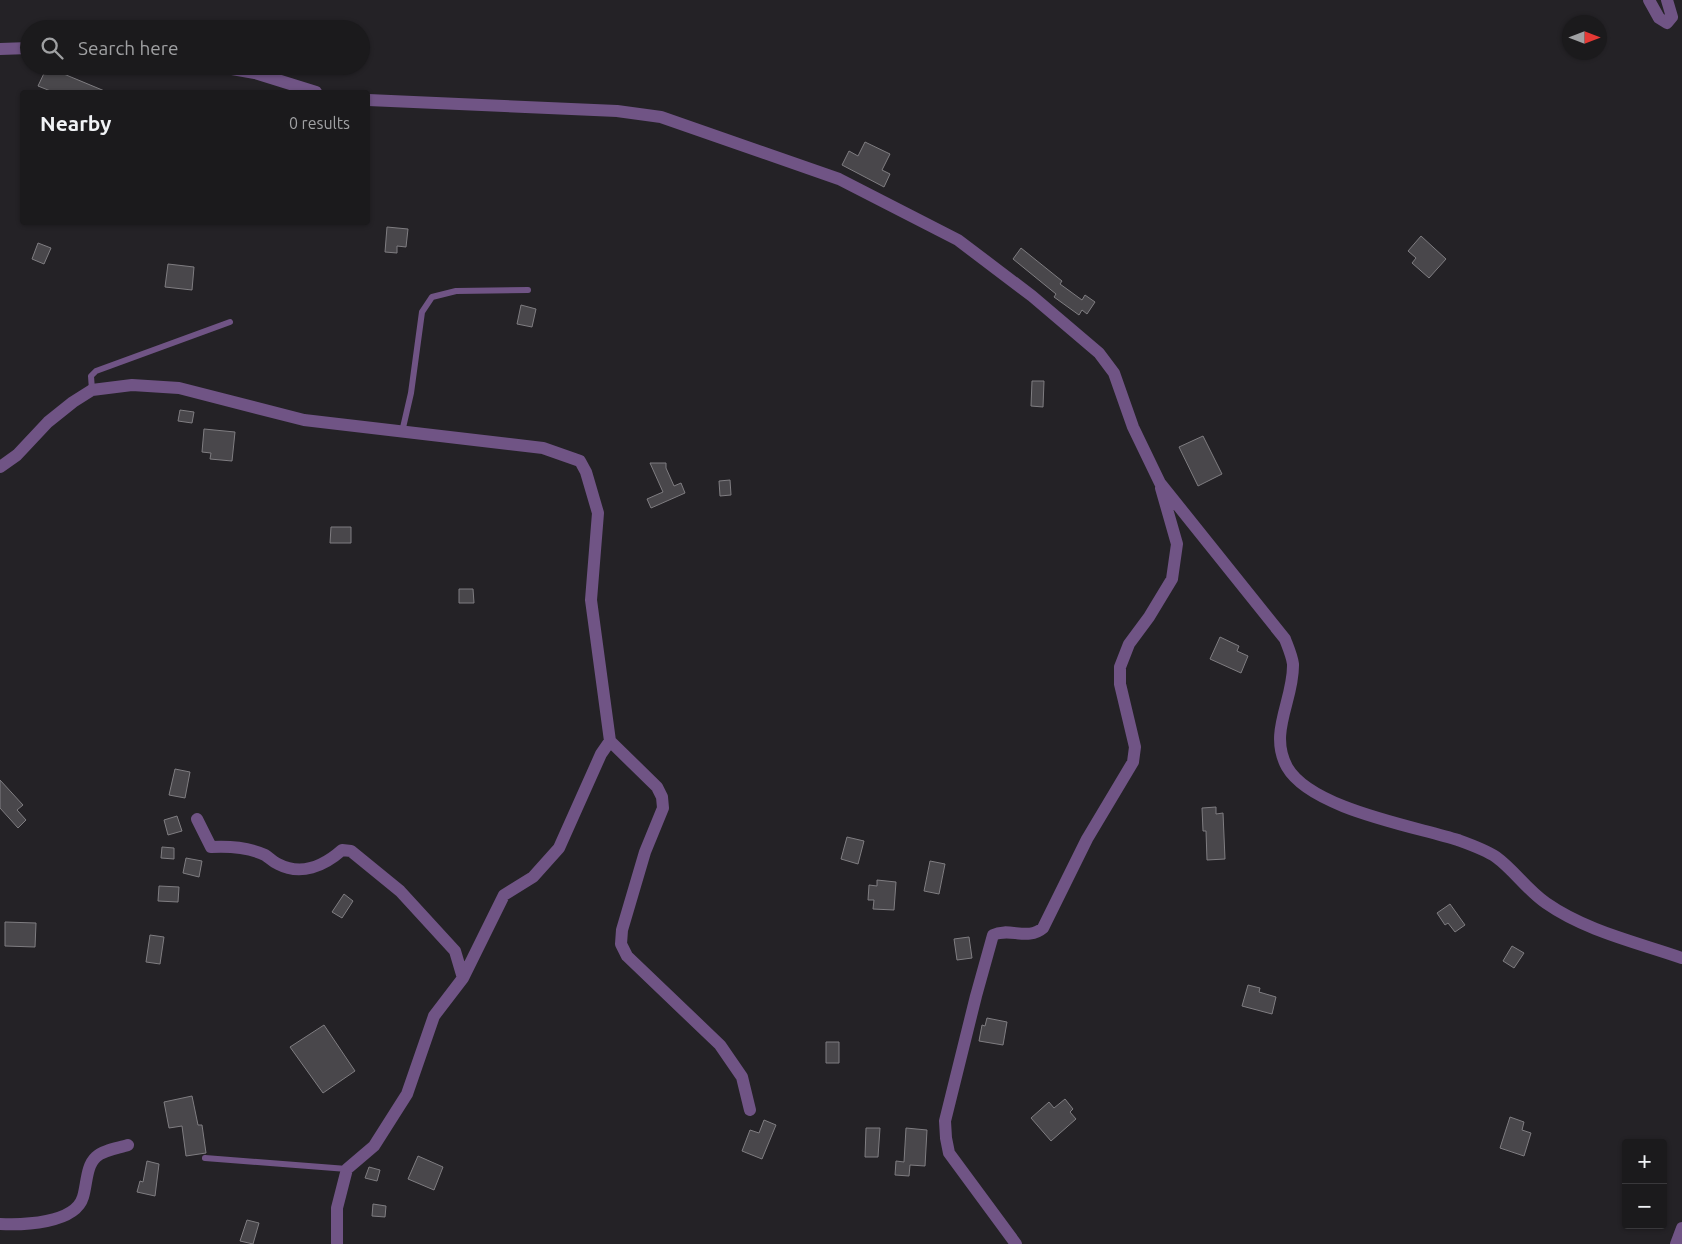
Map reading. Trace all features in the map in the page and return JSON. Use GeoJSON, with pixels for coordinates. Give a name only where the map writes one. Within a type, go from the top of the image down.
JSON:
{"type":"FeatureCollection","features":[{"type":"Feature","properties":{"kind":"street"},"geometry":{"type":"LineString","coordinates":[[1649,0],[1659,18],[1667,23],[1672,17],[1667,0]]}},
{"type":"Feature","properties":{"kind":"street"},"geometry":{"type":"LineString","coordinates":[[0,49],[20,48]]}},
{"type":"Feature","properties":{"kind":"street"},"geometry":{"type":"LineString","coordinates":[[262,75],[310,90]]}},
{"type":"Feature","properties":{"kind":"street"},"geometry":{"type":"LineString","coordinates":[[370,100],[617,111],[661,117],[838,179],[958,240],[1032,296],[1099,353],[1114,373],[1133,427],[1160,484],[1177,544],[1172,579],[1149,617],[1129,644],[1120,667],[1120,684],[1135,747],[1133,762],[1087,839],[1043,928],[1033,934],[1003,932],[993,935],[976,996],[946,1121],[949,1153],[1016,1244]]}},
{"type":"Feature","properties":{"kind":"street"},"geometry":{"type":"LineString","coordinates":[[0,468],[17,454],[48,422],[92,390],[132,385],[178,388],[304,420],[543,448],[580,461],[586,472],[598,513],[591,600],[610,741],[657,787],[662,798],[663,808],[643,861],[622,930],[621,944],[626,956],[720,1046],[742,1077],[750,1110]]}},
{"type":"Feature","properties":{"kind":"street"},"geometry":{"type":"LineString","coordinates":[[1160,484],[1285,639],[1293,663],[1290,692],[1281,719],[1280,743],[1287,767],[1301,784],[1334,802],[1379,819],[1459,841],[1495,856],[1545,902],[1588,927],[1682,958]]}},
{"type":"Feature","properties":{"kind":"street"},"geometry":{"type":"LineString","coordinates":[[337,1244],[337,1208],[347,1169],[374,1146],[407,1094],[434,1016],[463,978],[504,894],[533,877],[559,848],[601,754],[610,741]]}},
{"type":"Feature","properties":{"kind":"street"},"geometry":{"type":"LineString","coordinates":[[197,818],[211,847],[230,846],[246,848],[266,856],[278,865],[300,871],[334,857],[342,850],[351,851],[400,891],[455,951],[463,978]]}},
{"type":"Feature","properties":{"kind":"street"},"geometry":{"type":"LineString","coordinates":[[0,1224],[20,1225],[51,1220],[72,1212],[82,1200],[91,1163],[97,1155],[128,1145]]}},
{"type":"Feature","properties":{"kind":"street"},"geometry":{"type":"LineString","coordinates":[[1676,1244],[1682,1228]]}},
{"type":"Feature","properties":{"kind":"lane"},"geometry":{"type":"LineString","coordinates":[[402,432],[411,393],[422,312],[432,297],[456,291],[528,290]]}},
{"type":"Feature","properties":{"kind":"lane"},"geometry":{"type":"LineString","coordinates":[[92,390],[91,376],[96,370],[230,322]]}},
{"type":"Feature","properties":{"kind":"lane"},"geometry":{"type":"LineString","coordinates":[[205,1158],[347,1169]]}},
{"type":"Feature","properties":{"kind":"building"},"geometry":{"type":"Polygon","coordinates":[[[43,75],[66,75],[102,90],[48,90],[38,86],[43,75]]]}},
{"type":"Feature","properties":{"kind":"building"},"geometry":{"type":"Polygon","coordinates":[[[865,142],[890,154],[882,170],[890,174],[884,187],[842,165],[849,151],[858,156],[865,142]]]}},
{"type":"Feature","properties":{"kind":"building"},"geometry":{"type":"Polygon","coordinates":[[[387,227],[408,229],[406,247],[397,246],[397,253],[385,252],[387,227]]]}},
{"type":"Feature","properties":{"kind":"building"},"geometry":{"type":"Polygon","coordinates":[[[1421,236],[1446,259],[1429,278],[1412,263],[1416,258],[1408,251],[1421,236]]]}},
{"type":"Feature","properties":{"kind":"building"},"geometry":{"type":"Polygon","coordinates":[[[38,243],[51,248],[44,264],[32,259],[38,243]]]}},
{"type":"Feature","properties":{"kind":"building"},"geometry":{"type":"Polygon","coordinates":[[[1021,248],[1062,281],[1060,284],[1082,300],[1085,295],[1095,302],[1087,314],[1082,310],[1079,315],[1054,297],[1056,294],[1013,259],[1021,248]]]}},
{"type":"Feature","properties":{"kind":"building"},"geometry":{"type":"Polygon","coordinates":[[[168,264],[194,267],[192,290],[165,287],[168,264]]]}},
{"type":"Feature","properties":{"kind":"building"},"geometry":{"type":"Polygon","coordinates":[[[521,305],[536,309],[532,327],[517,324],[521,305]]]}},
{"type":"Feature","properties":{"kind":"building"},"geometry":{"type":"Polygon","coordinates":[[[1032,381],[1044,381],[1043,407],[1031,406],[1032,381]]]}},
{"type":"Feature","properties":{"kind":"building"},"geometry":{"type":"Polygon","coordinates":[[[180,410],[194,412],[192,423],[178,421],[180,410]]]}},
{"type":"Feature","properties":{"kind":"building"},"geometry":{"type":"Polygon","coordinates":[[[204,429],[235,432],[232,461],[210,459],[211,453],[202,452],[204,429]]]}},
{"type":"Feature","properties":{"kind":"building"},"geometry":{"type":"Polygon","coordinates":[[[1203,436],[1222,474],[1198,486],[1179,447],[1203,436]]]}},
{"type":"Feature","properties":{"kind":"building"},"geometry":{"type":"Polygon","coordinates":[[[650,463],[666,463],[666,468],[674,486],[681,483],[685,493],[651,508],[647,499],[663,492],[650,463]]]}},
{"type":"Feature","properties":{"kind":"building"},"geometry":{"type":"Polygon","coordinates":[[[730,480],[731,495],[720,496],[719,481],[730,480]]]}},
{"type":"Feature","properties":{"kind":"building"},"geometry":{"type":"Polygon","coordinates":[[[331,527],[351,527],[351,543],[330,543],[331,527]]]}},
{"type":"Feature","properties":{"kind":"building"},"geometry":{"type":"Polygon","coordinates":[[[459,589],[473,589],[474,603],[459,603],[459,589]]]}},
{"type":"Feature","properties":{"kind":"building"},"geometry":{"type":"Polygon","coordinates":[[[1220,637],[1239,646],[1237,651],[1248,656],[1241,673],[1210,659],[1220,637]]]}},
{"type":"Feature","properties":{"kind":"building"},"geometry":{"type":"Polygon","coordinates":[[[175,769],[190,772],[185,798],[169,795],[175,769]]]}},
{"type":"Feature","properties":{"kind":"building"},"geometry":{"type":"Polygon","coordinates":[[[0,780],[23,805],[17,810],[26,820],[18,828],[0,808],[0,780]]]}},
{"type":"Feature","properties":{"kind":"building"},"geometry":{"type":"Polygon","coordinates":[[[1216,807],[1216,814],[1223,813],[1225,859],[1207,860],[1206,831],[1203,831],[1202,808],[1216,807]]]}},
{"type":"Feature","properties":{"kind":"building"},"geometry":{"type":"Polygon","coordinates":[[[177,816],[182,831],[168,835],[164,820],[177,816]]]}},
{"type":"Feature","properties":{"kind":"building"},"geometry":{"type":"Polygon","coordinates":[[[847,837],[864,841],[858,864],[841,859],[847,837]]]}},
{"type":"Feature","properties":{"kind":"building"},"geometry":{"type":"Polygon","coordinates":[[[162,847],[174,848],[174,859],[161,858],[162,847]]]}},
{"type":"Feature","properties":{"kind":"building"},"geometry":{"type":"Polygon","coordinates":[[[186,858],[202,861],[199,877],[183,873],[186,858]]]}},
{"type":"Feature","properties":{"kind":"building"},"geometry":{"type":"Polygon","coordinates":[[[930,861],[945,864],[939,894],[924,891],[930,861]]]}},
{"type":"Feature","properties":{"kind":"building"},"geometry":{"type":"Polygon","coordinates":[[[877,880],[896,882],[894,910],[873,909],[874,900],[868,900],[869,885],[877,886],[877,880]]]}},
{"type":"Feature","properties":{"kind":"building"},"geometry":{"type":"Polygon","coordinates":[[[159,886],[179,887],[178,902],[158,901],[159,886]]]}},
{"type":"Feature","properties":{"kind":"building"},"geometry":{"type":"Polygon","coordinates":[[[344,894],[353,901],[342,918],[332,912],[344,894]]]}},
{"type":"Feature","properties":{"kind":"building"},"geometry":{"type":"Polygon","coordinates":[[[1450,904],[1465,925],[1455,932],[1448,923],[1445,925],[1437,913],[1450,904]]]}},
{"type":"Feature","properties":{"kind":"building"},"geometry":{"type":"Polygon","coordinates":[[[5,922],[36,923],[35,947],[5,946],[5,922]]]}},
{"type":"Feature","properties":{"kind":"building"},"geometry":{"type":"Polygon","coordinates":[[[150,935],[164,937],[160,964],[146,962],[150,935]]]}},
{"type":"Feature","properties":{"kind":"building"},"geometry":{"type":"Polygon","coordinates":[[[969,937],[972,958],[957,960],[954,939],[969,937]]]}},
{"type":"Feature","properties":{"kind":"building"},"geometry":{"type":"Polygon","coordinates":[[[1512,946],[1524,953],[1514,968],[1503,961],[1512,946]]]}},
{"type":"Feature","properties":{"kind":"building"},"geometry":{"type":"Polygon","coordinates":[[[1248,985],[1260,988],[1259,992],[1276,997],[1272,1014],[1242,1006],[1248,985]]]}},
{"type":"Feature","properties":{"kind":"building"},"geometry":{"type":"Polygon","coordinates":[[[987,1018],[1007,1022],[1003,1045],[979,1041],[982,1025],[985,1026],[987,1018]]]}},
{"type":"Feature","properties":{"kind":"building"},"geometry":{"type":"Polygon","coordinates":[[[324,1025],[355,1071],[323,1093],[290,1047],[324,1025]]]}},
{"type":"Feature","properties":{"kind":"building"},"geometry":{"type":"Polygon","coordinates":[[[826,1042],[839,1042],[839,1063],[826,1063],[826,1042]]]}},
{"type":"Feature","properties":{"kind":"building"},"geometry":{"type":"Polygon","coordinates":[[[192,1096],[198,1125],[202,1125],[206,1153],[186,1156],[182,1126],[169,1128],[164,1102],[192,1096]]]}},
{"type":"Feature","properties":{"kind":"building"},"geometry":{"type":"Polygon","coordinates":[[[1065,1099],[1073,1109],[1070,1112],[1076,1119],[1051,1141],[1031,1118],[1049,1102],[1054,1108],[1065,1099]]]}},
{"type":"Feature","properties":{"kind":"building"},"geometry":{"type":"Polygon","coordinates":[[[1510,1117],[1524,1122],[1522,1130],[1531,1133],[1524,1156],[1500,1148],[1510,1117]]]}},
{"type":"Feature","properties":{"kind":"building"},"geometry":{"type":"Polygon","coordinates":[[[764,1120],[776,1125],[762,1159],[742,1151],[750,1130],[759,1133],[764,1120]]]}},
{"type":"Feature","properties":{"kind":"building"},"geometry":{"type":"Polygon","coordinates":[[[866,1128],[880,1128],[878,1157],[865,1157],[866,1128]]]}},
{"type":"Feature","properties":{"kind":"building"},"geometry":{"type":"Polygon","coordinates":[[[906,1128],[927,1130],[925,1166],[910,1165],[909,1176],[895,1175],[896,1161],[904,1162],[906,1128]]]}},
{"type":"Feature","properties":{"kind":"building"},"geometry":{"type":"Polygon","coordinates":[[[418,1156],[443,1167],[434,1190],[408,1179],[418,1156]]]}},
{"type":"Feature","properties":{"kind":"building"},"geometry":{"type":"Polygon","coordinates":[[[147,1161],[159,1164],[155,1196],[137,1192],[140,1181],[143,1182],[147,1161]]]}},
{"type":"Feature","properties":{"kind":"building"},"geometry":{"type":"Polygon","coordinates":[[[369,1167],[380,1170],[377,1181],[365,1178],[369,1167]]]}},
{"type":"Feature","properties":{"kind":"building"},"geometry":{"type":"Polygon","coordinates":[[[373,1204],[386,1206],[385,1217],[372,1216],[373,1204]]]}},
{"type":"Feature","properties":{"kind":"building"},"geometry":{"type":"Polygon","coordinates":[[[247,1220],[259,1223],[253,1244],[240,1241],[247,1220]]]}}]}
